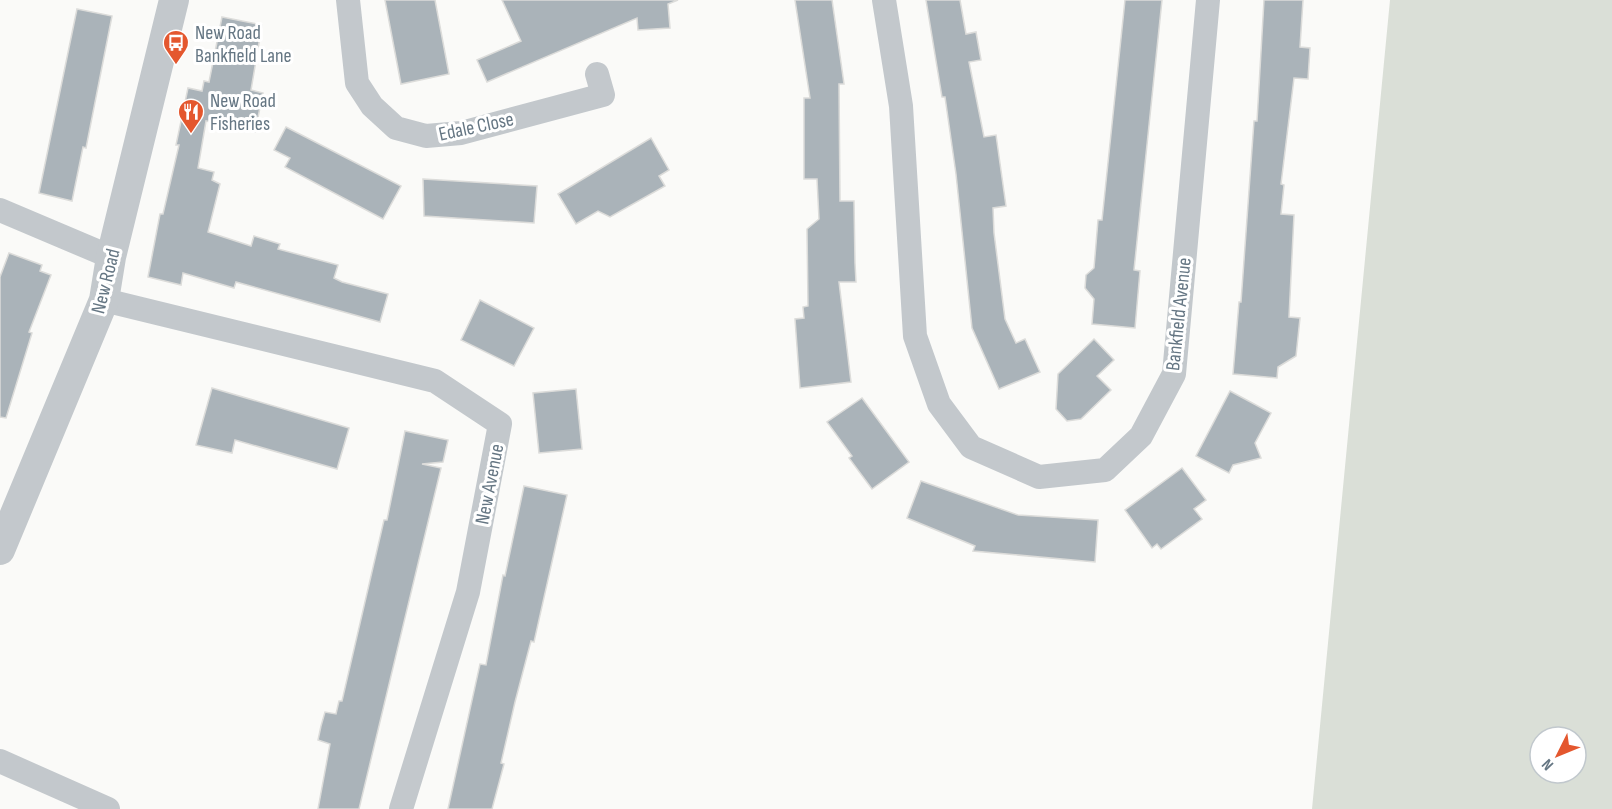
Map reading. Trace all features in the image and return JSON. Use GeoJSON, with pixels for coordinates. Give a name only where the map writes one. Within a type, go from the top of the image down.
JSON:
{"type":"FeatureCollection","features":[{"type":"Feature","properties":{"kind":"street","name":"New Road"},"geometry":{"type":"LineString","coordinates":[[0,550],[104,300],[111,257],[174,0]]}},
{"type":"Feature","properties":{"kind":"street","name":"Edale Close"},"geometry":{"type":"LineString","coordinates":[[348,0],[357,83],[372,106],[396,128],[426,136],[461,133],[592,98],[603,95],[597,74]]}},
{"type":"Feature","properties":{"kind":"street","name":"Bankfield Avenue"},"geometry":{"type":"LineString","coordinates":[[884,0],[901,106],[915,336],[939,404],[971,447],[1039,477],[1105,470],[1141,436],[1174,374],[1208,0]]}},
{"type":"Feature","properties":{"kind":"street"},"geometry":{"type":"LineString","coordinates":[[0,210],[111,257]]}},
{"type":"Feature","properties":{"kind":"street","name":"New Avenue"},"geometry":{"type":"LineString","coordinates":[[104,300],[435,381],[500,424],[468,592],[401,809]]}},
{"type":"Feature","properties":{"kind":"street"},"geometry":{"type":"LineString","coordinates":[[0,761],[108,809]]}},
{"type":"Feature","properties":{"kind":"shaded area"},"geometry":{"type":"Polygon","coordinates":[[[1390,0],[1612,0],[1612,809],[1312,809],[1390,0]]]}},
{"type":"Feature","properties":{"kind":"building"},"geometry":{"type":"Polygon","coordinates":[[[385,0],[435,0],[449,74],[401,84],[385,0]]]}},
{"type":"Feature","properties":{"kind":"building"},"geometry":{"type":"Polygon","coordinates":[[[502,0],[678,0],[668,4],[670,28],[638,30],[637,18],[487,82],[477,60],[521,41],[502,0]]]}},
{"type":"Feature","properties":{"kind":"building"},"geometry":{"type":"Polygon","coordinates":[[[795,0],[832,0],[844,84],[839,84],[840,201],[854,201],[856,282],[839,282],[851,382],[800,388],[795,319],[804,318],[803,307],[808,306],[807,229],[819,219],[817,179],[804,179],[804,98],[810,98],[795,0]]]}},
{"type":"Feature","properties":{"kind":"building"},"geometry":{"type":"Polygon","coordinates":[[[926,0],[960,0],[966,34],[976,32],[981,60],[969,62],[984,137],[996,135],[1006,206],[993,208],[994,233],[1005,319],[1016,343],[1025,339],[1040,372],[999,389],[972,328],[956,174],[945,97],[942,97],[926,0]]]}},
{"type":"Feature","properties":{"kind":"building"},"geometry":{"type":"Polygon","coordinates":[[[1125,0],[1162,0],[1134,270],[1140,271],[1135,328],[1092,324],[1094,299],[1085,288],[1086,275],[1094,268],[1098,220],[1102,220],[1125,0]]]}},
{"type":"Feature","properties":{"kind":"building"},"geometry":{"type":"Polygon","coordinates":[[[1264,0],[1303,0],[1300,47],[1310,48],[1308,79],[1294,78],[1281,184],[1284,185],[1281,214],[1294,215],[1289,317],[1300,318],[1296,356],[1278,367],[1277,378],[1233,374],[1239,302],[1241,302],[1254,121],[1257,121],[1264,0]]]}},
{"type":"Feature","properties":{"kind":"building"},"geometry":{"type":"Polygon","coordinates":[[[77,9],[112,16],[86,148],[83,147],[72,201],[39,193],[77,9]]]}},
{"type":"Feature","properties":{"kind":"building"},"geometry":{"type":"Polygon","coordinates":[[[222,17],[262,25],[251,90],[263,93],[255,132],[206,121],[198,168],[214,172],[212,180],[220,184],[208,232],[251,246],[254,236],[280,244],[278,249],[338,265],[334,278],[388,294],[380,322],[236,282],[234,288],[183,273],[181,285],[148,277],[160,214],[163,214],[179,145],[176,145],[188,88],[202,91],[204,81],[209,82],[222,17]]]}},
{"type":"Feature","properties":{"kind":"building"},"geometry":{"type":"Polygon","coordinates":[[[286,127],[401,186],[383,219],[285,167],[290,158],[274,150],[286,127]]]}},
{"type":"Feature","properties":{"kind":"building"},"geometry":{"type":"Polygon","coordinates":[[[651,138],[669,170],[659,176],[665,186],[610,217],[598,211],[576,224],[558,194],[651,138]]]}},
{"type":"Feature","properties":{"kind":"building"},"geometry":{"type":"Polygon","coordinates":[[[423,179],[537,186],[534,223],[424,216],[423,179]]]}},
{"type":"Feature","properties":{"kind":"building"},"geometry":{"type":"Polygon","coordinates":[[[9,253],[42,265],[40,271],[51,275],[29,332],[32,333],[6,418],[0,417],[0,277],[9,253]]]}},
{"type":"Feature","properties":{"kind":"building"},"geometry":{"type":"Polygon","coordinates":[[[480,300],[534,328],[514,366],[461,340],[480,300]]]}},
{"type":"Feature","properties":{"kind":"building"},"geometry":{"type":"Polygon","coordinates":[[[1094,339],[1114,360],[1097,376],[1111,390],[1081,419],[1067,421],[1056,409],[1058,374],[1094,339]]]}},
{"type":"Feature","properties":{"kind":"building"},"geometry":{"type":"Polygon","coordinates":[[[212,388],[349,428],[337,469],[235,440],[232,453],[196,445],[212,388]]]}},
{"type":"Feature","properties":{"kind":"building"},"geometry":{"type":"Polygon","coordinates":[[[576,389],[582,449],[539,453],[533,393],[576,389]]]}},
{"type":"Feature","properties":{"kind":"building"},"geometry":{"type":"Polygon","coordinates":[[[1230,391],[1271,413],[1255,443],[1261,458],[1233,465],[1229,473],[1196,456],[1230,391]]]}},
{"type":"Feature","properties":{"kind":"building"},"geometry":{"type":"Polygon","coordinates":[[[862,398],[909,462],[872,489],[849,458],[852,456],[827,422],[862,398]]]}},
{"type":"Feature","properties":{"kind":"building"},"geometry":{"type":"Polygon","coordinates":[[[405,431],[448,440],[443,462],[422,464],[441,468],[359,809],[318,809],[330,744],[318,740],[321,726],[325,712],[336,714],[339,701],[342,701],[384,520],[387,520],[405,431]]]}},
{"type":"Feature","properties":{"kind":"building"},"geometry":{"type":"Polygon","coordinates":[[[1182,468],[1206,500],[1194,509],[1202,519],[1161,549],[1157,544],[1152,548],[1125,510],[1182,468]]]}},
{"type":"Feature","properties":{"kind":"building"},"geometry":{"type":"Polygon","coordinates":[[[921,481],[1018,515],[1098,520],[1095,562],[973,551],[975,546],[907,518],[921,481]]]}},
{"type":"Feature","properties":{"kind":"building"},"geometry":{"type":"Polygon","coordinates":[[[524,486],[567,495],[534,642],[531,641],[515,702],[501,763],[504,764],[492,809],[448,809],[480,664],[486,665],[503,575],[505,576],[524,486]]]}},
{"type":"Feature","properties":{"kind":"place","name":"New Road Bankfield Lane"},"geometry":{"type":"Point","coordinates":[176,66]}},
{"type":"Feature","properties":{"kind":"place","name":"New Road Fisheries"},"geometry":{"type":"Point","coordinates":[191,135]}}]}
